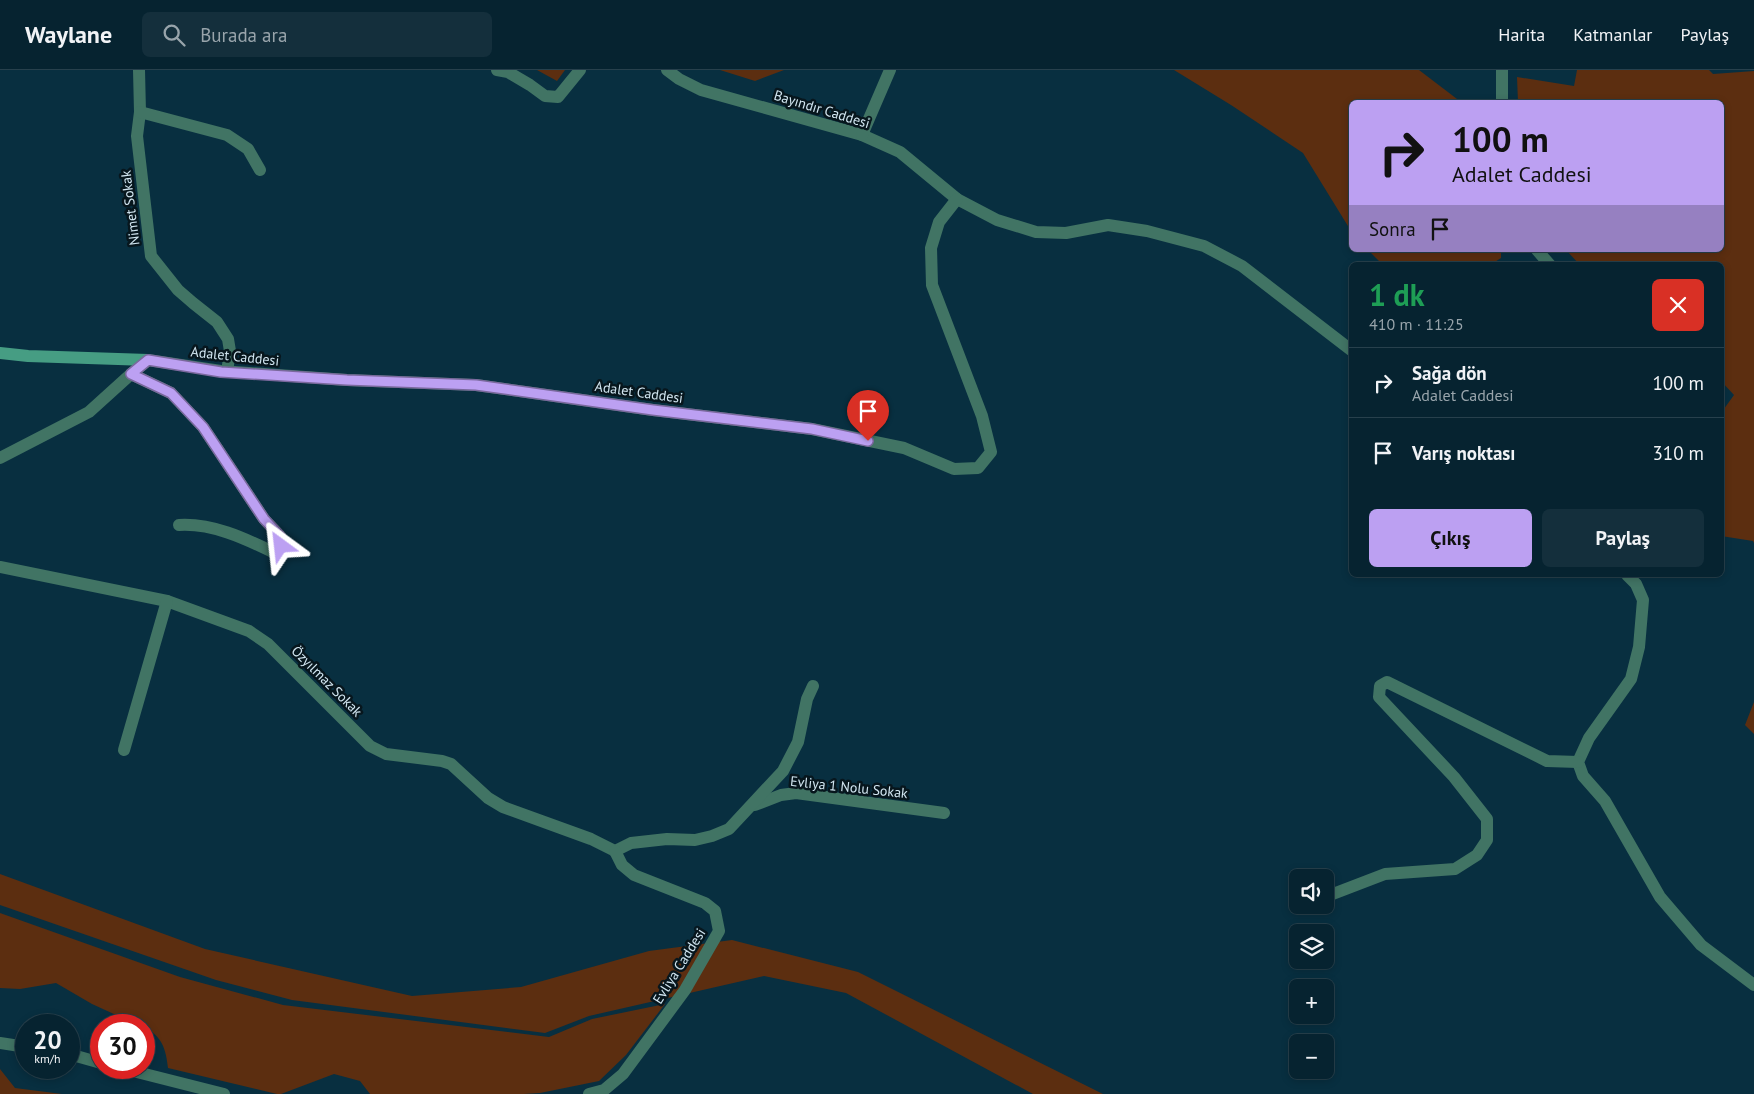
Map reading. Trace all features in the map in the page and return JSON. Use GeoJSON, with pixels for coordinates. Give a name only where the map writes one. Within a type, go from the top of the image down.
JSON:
{"type":"FeatureCollection","features":[{"type":"Feature","properties":{"kind":"street","name":"Nimet Sokak"},"geometry":{"type":"LineString","coordinates":[[139,70],[140,112],[137,136],[151,256],[178,290],[192,304],[217,322],[228,339],[230,350],[227,372]]}},
{"type":"Feature","properties":{"kind":"street"},"geometry":{"type":"LineString","coordinates":[[497,70],[508,72],[545,96],[558,97],[580,70]]}},
{"type":"Feature","properties":{"kind":"street","name":"Bayındır Caddesi"},"geometry":{"type":"LineString","coordinates":[[667,70],[679,79],[701,90],[862,135],[900,152],[957,199],[997,220],[1036,232],[1066,233],[1108,225],[1147,230],[1204,246],[1242,266],[1349,348]]}},
{"type":"Feature","properties":{"kind":"street"},"geometry":{"type":"LineString","coordinates":[[862,135],[890,70]]}},
{"type":"Feature","properties":{"kind":"street"},"geometry":{"type":"LineString","coordinates":[[1502,70],[1502,100]]}},
{"type":"Feature","properties":{"kind":"street"},"geometry":{"type":"LineString","coordinates":[[140,112],[227,135],[248,149],[260,170]]}},
{"type":"Feature","properties":{"kind":"street","name":"Adalet Caddesi"},"geometry":{"type":"LineString","coordinates":[[0,353],[28,356],[148,360],[227,372],[347,380],[476,385],[653,410],[812,429],[904,448],[954,469],[978,468],[991,452],[984,425],[932,286],[931,248],[939,222],[957,199]]}},
{"type":"Feature","properties":{"kind":"street"},"geometry":{"type":"LineString","coordinates":[[1539,252],[1547,262]]}},
{"type":"Feature","properties":{"kind":"street"},"geometry":{"type":"LineString","coordinates":[[0,458],[89,412],[148,360]]}},
{"type":"Feature","properties":{"kind":"street"},"geometry":{"type":"LineString","coordinates":[[131,374],[171,393],[203,427],[264,519],[280,536],[281,546],[273,552],[242,537],[194,524],[179,525]]}},
{"type":"Feature","properties":{"kind":"street","name":"Özyılmaz Sokak"},"geometry":{"type":"LineString","coordinates":[[0,567],[167,602],[249,631],[268,644],[370,746],[386,754],[442,761],[451,764],[488,798],[503,807],[591,839],[615,851]]}},
{"type":"Feature","properties":{"kind":"street"},"geometry":{"type":"LineString","coordinates":[[1629,577],[1636,584],[1644,600],[1639,647],[1631,679],[1589,738],[1578,762],[1583,776],[1605,801],[1660,897],[1701,945],[1754,985]]}},
{"type":"Feature","properties":{"kind":"street"},"geometry":{"type":"LineString","coordinates":[[124,750],[167,602]]}},
{"type":"Feature","properties":{"kind":"street"},"geometry":{"type":"LineString","coordinates":[[1334,894],[1385,874],[1455,869],[1477,854],[1487,840],[1487,819],[1454,777],[1379,697],[1380,686],[1387,682],[1547,761],[1578,762]]}},
{"type":"Feature","properties":{"kind":"street"},"geometry":{"type":"LineString","coordinates":[[615,851],[631,843],[667,839],[696,840],[729,829],[783,771],[798,742],[807,699],[813,686]]}},
{"type":"Feature","properties":{"kind":"street","name":"Evliya 1 Nolu Sokak"},"geometry":{"type":"LineString","coordinates":[[752,806],[781,795],[796,794],[944,813]]}},
{"type":"Feature","properties":{"kind":"street","name":"Evliya Caddesi"},"geometry":{"type":"LineString","coordinates":[[589,1094],[604,1090],[623,1074],[685,990],[719,931],[716,911],[705,903],[634,875],[622,865],[615,851]]}},
{"type":"Feature","properties":{"kind":"street"},"geometry":{"type":"LineString","coordinates":[[0,1043],[15,1045]]}},
{"type":"Feature","properties":{"kind":"street"},"geometry":{"type":"LineString","coordinates":[[155,1077],[224,1094]]}},
{"type":"Feature","properties":{"kind":"shaded area"},"geometry":{"type":"Polygon","coordinates":[[[537,70],[565,70],[557,81],[537,70]]]}},
{"type":"Feature","properties":{"kind":"shaded area"},"geometry":{"type":"Polygon","coordinates":[[[720,70],[784,70],[755,81],[720,70]]]}},
{"type":"Feature","properties":{"kind":"shaded area"},"geometry":{"type":"Polygon","coordinates":[[[1174,70],[1419,70],[1458,100],[1349,100],[1349,228],[1303,153],[1174,70]]]}},
{"type":"Feature","properties":{"kind":"shaded area"},"geometry":{"type":"Polygon","coordinates":[[[1577,70],[1709,70],[1713,74],[1754,71],[1754,543],[1753,541],[1724,536],[1724,409],[1734,395],[1724,384],[1724,262],[1577,262],[1568,252],[1724,252],[1724,100],[1518,100],[1517,77],[1574,86],[1577,70]]]}},
{"type":"Feature","properties":{"kind":"shaded area"},"geometry":{"type":"Polygon","coordinates":[[[1370,252],[1501,252],[1501,258],[1495,262],[1380,262],[1370,252]]]}},
{"type":"Feature","properties":{"kind":"shaded area"},"geometry":{"type":"Polygon","coordinates":[[[1754,702],[1754,734],[1745,725],[1754,702]]]}},
{"type":"Feature","properties":{"kind":"shaded area"},"geometry":{"type":"Polygon","coordinates":[[[0,874],[205,949],[412,996],[521,987],[649,951],[732,940],[858,972],[1103,1094],[1033,1094],[846,993],[764,976],[589,1016],[545,1033],[292,1000],[216,980],[0,905],[0,874]]]}},
{"type":"Feature","properties":{"kind":"shaded area"},"geometry":{"type":"Polygon","coordinates":[[[0,913],[180,977],[283,1005],[549,1037],[592,1019],[665,1004],[626,1055],[599,1081],[540,1093],[524,1094],[370,1094],[360,1081],[334,1074],[277,1094],[168,1068],[162,1044],[155,1035],[155,1014],[114,1014],[92,1004],[56,983],[20,989],[0,988],[0,913]]]}},
{"type":"Feature","properties":{"kind":"shaded area"},"geometry":{"type":"Polygon","coordinates":[[[0,1069],[15,1088],[62,1094],[0,1094],[0,1069]]]}},
{"type":"Feature","properties":{"kind":"route"},"geometry":{"type":"LineString","coordinates":[[281,546],[280,536],[264,519],[203,427],[171,393],[131,374],[148,360],[221,372],[347,380],[476,385],[653,410],[812,429],[868,441]]}}]}
